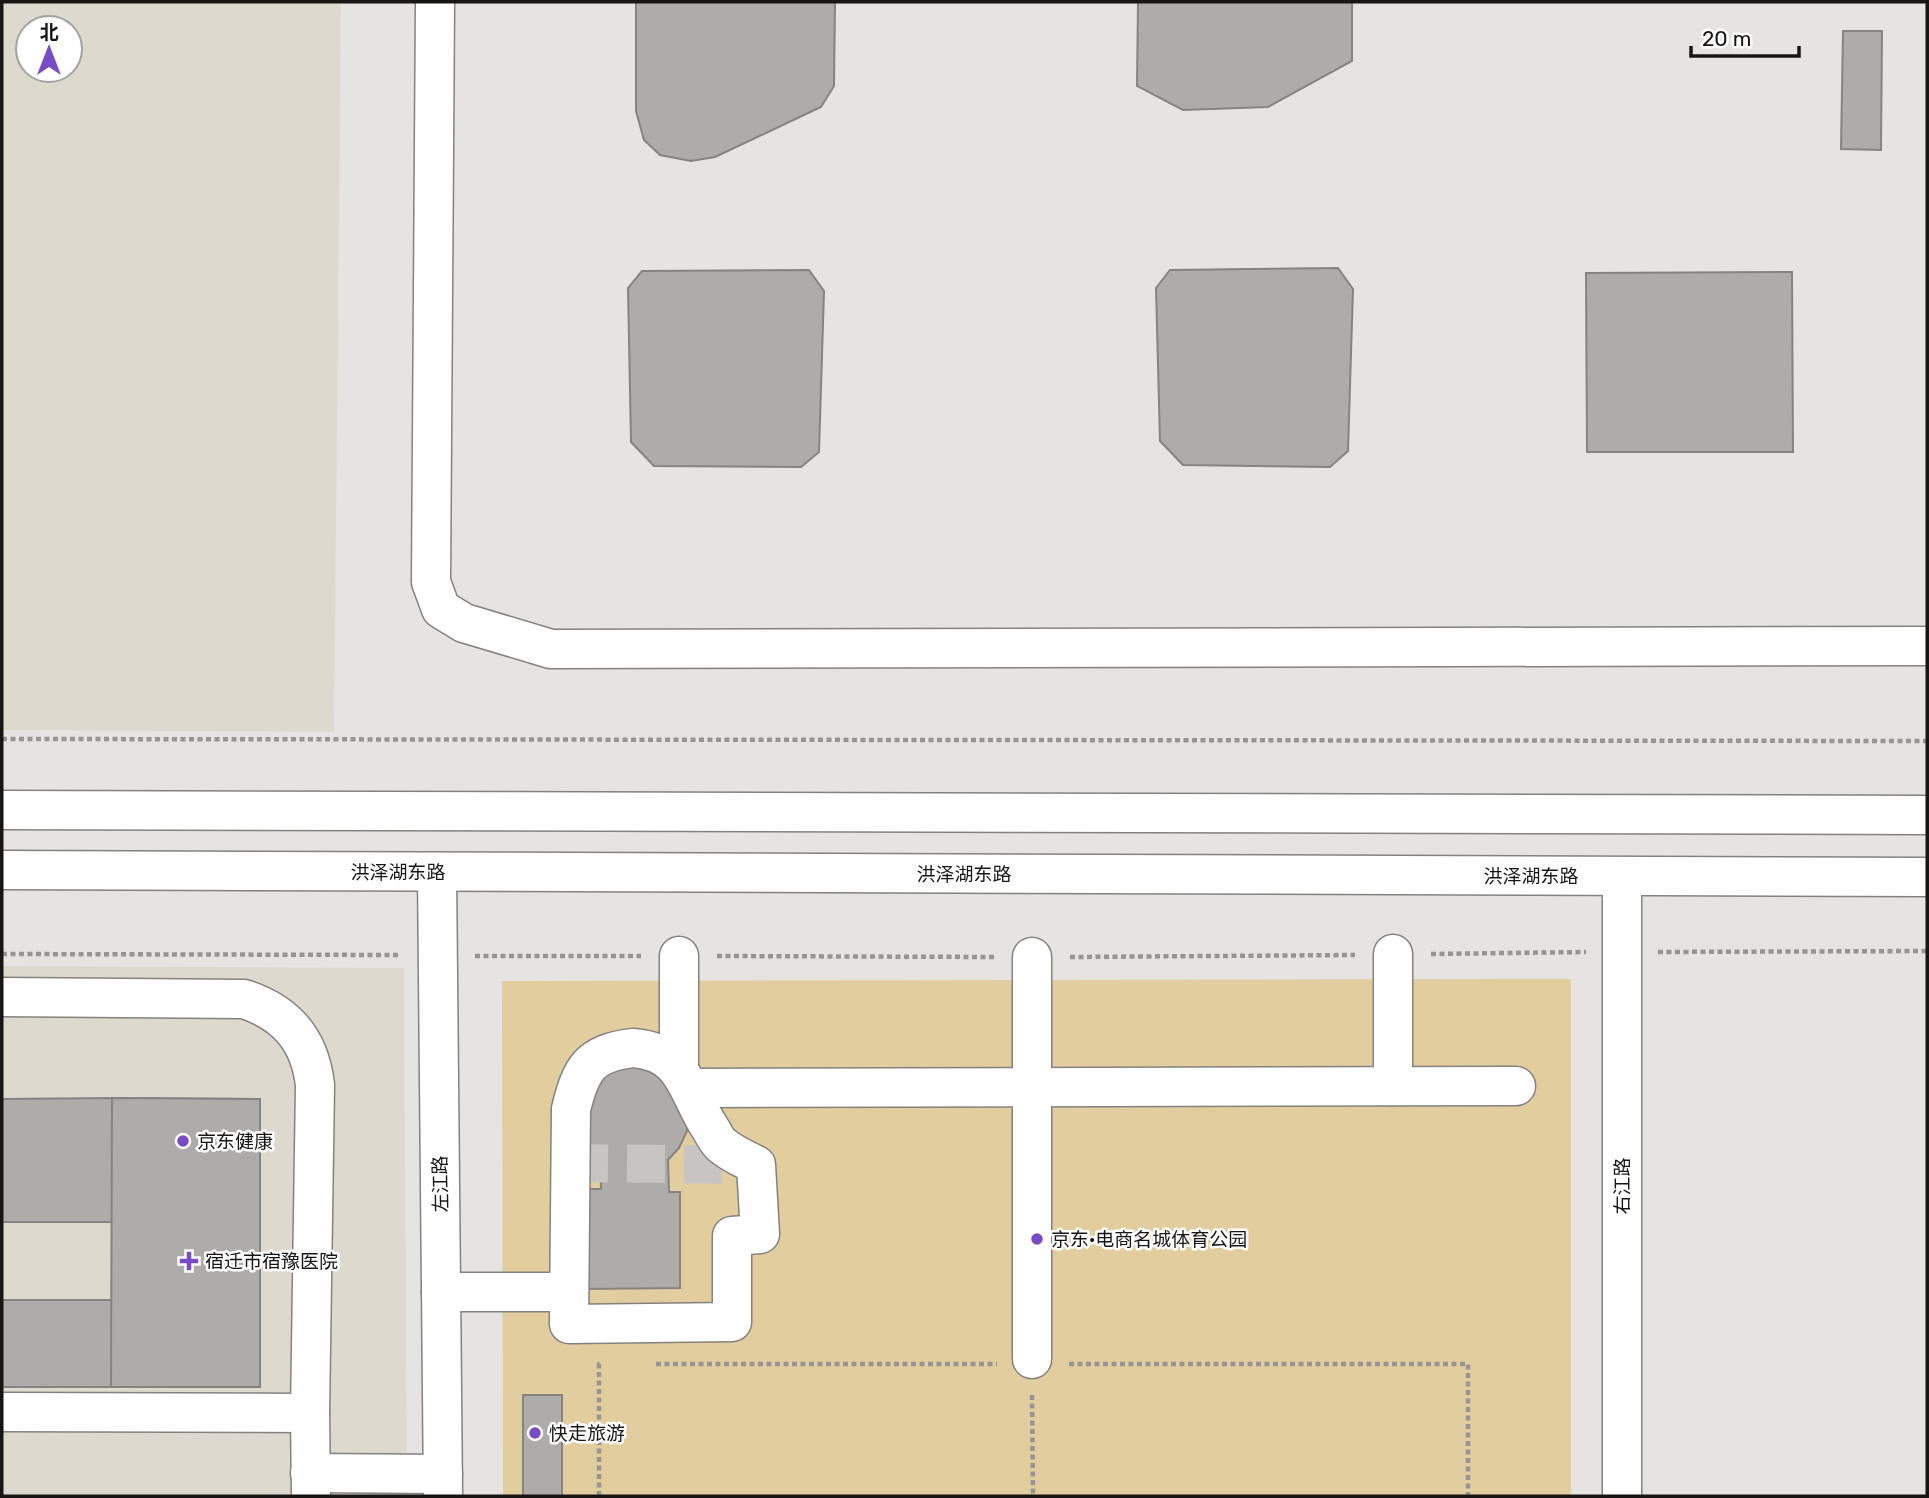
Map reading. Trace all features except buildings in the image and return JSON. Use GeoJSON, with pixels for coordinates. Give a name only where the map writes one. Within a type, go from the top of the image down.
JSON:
{"type":"FeatureCollection","features":[{"type":"Feature","properties":{"kind":"main road"},"geometry":{"type":"LineString","coordinates":[[435,2],[431,582],[441,609],[464,623],[551,649],[1927,646]]}},
{"type":"Feature","properties":{"kind":"main road"},"geometry":{"type":"LineString","coordinates":[[2,810],[1927,815]]}},
{"type":"Feature","properties":{"kind":"main road","name":"洪泽湖东路"},"geometry":{"type":"LineString","coordinates":[[2,870],[1927,877]]}},
{"type":"Feature","properties":{"kind":"main road","name":"左江路"},"geometry":{"type":"LineString","coordinates":[[437,872],[443,1485]]}},
{"type":"Feature","properties":{"kind":"main road","name":"右江路"},"geometry":{"type":"LineString","coordinates":[[1622,877],[1622,1496]]}},
{"type":"Feature","properties":{"kind":"main road"},"geometry":{"type":"LineString","coordinates":[[1393,954],[1393,1086]]}},
{"type":"Feature","properties":{"kind":"main road"},"geometry":{"type":"LineString","coordinates":[[679,956],[684,1078]]}},
{"type":"Feature","properties":{"kind":"main road"},"geometry":{"type":"LineString","coordinates":[[1032,957],[1032,1359]]}},
{"type":"Feature","properties":{"kind":"main road"},"geometry":{"type":"LineString","coordinates":[[2,998],[244,999],[269,1009],[292,1027],[306,1046],[316,1085],[311,1485],[443,1485]]}},
{"type":"Feature","properties":{"kind":"main road"},"geometry":{"type":"LineString","coordinates":[[648,1049],[660,1054],[684,1078],[721,1146],[756,1165],[760,1234],[732,1236],[732,1322],[569,1324],[569,1292],[571,1109],[578,1082],[594,1059],[613,1051],[648,1049]]}},
{"type":"Feature","properties":{"kind":"main road"},"geometry":{"type":"LineString","coordinates":[[684,1078],[1032,1087],[1516,1086]]}},
{"type":"Feature","properties":{"kind":"main road"},"geometry":{"type":"LineString","coordinates":[[441,1293],[569,1292]]}},
{"type":"Feature","properties":{"kind":"main road"},"geometry":{"type":"LineString","coordinates":[[2,1412],[310,1413]]}},
{"type":"Feature","properties":{"kind":"path"},"geometry":{"type":"LineString","coordinates":[[2,739],[1927,741]]}},
{"type":"Feature","properties":{"kind":"path"},"geometry":{"type":"LineString","coordinates":[[2,954],[1032,957],[1927,951]]}},
{"type":"Feature","properties":{"kind":"path"},"geometry":{"type":"LineString","coordinates":[[1032,1359],[1033,1496]]}},
{"type":"Feature","properties":{"kind":"shaded area"},"geometry":{"type":"Polygon","coordinates":[[[2,2],[341,2],[334,732],[2,730],[2,2]]]}},
{"type":"Feature","properties":{"kind":"shaded area"},"geometry":{"type":"Polygon","coordinates":[[[2,966],[404,968],[407,1496],[2,1496],[2,966]]]}},
{"type":"Feature","properties":{"kind":"shaded area","name":"京东·电商名城体育公园"},"geometry":{"type":"Polygon","coordinates":[[[1571,979],[1571,1496],[503,1496],[502,981],[1571,979]]]}},
{"type":"Feature","properties":{"kind":"tunnel"},"geometry":{"type":"LineString","coordinates":[[570,1163],[756,1165]]}},
{"type":"Feature","properties":{"kind":"place","name":"京东健康"},"geometry":{"type":"Point","coordinates":[183,1141]}},
{"type":"Feature","properties":{"kind":"place","name":"京东·电商名城体育公园"},"geometry":{"type":"Point","coordinates":[1037,1239]}},
{"type":"Feature","properties":{"kind":"place","name":"宿迁市宿豫医院"},"geometry":{"type":"Point","coordinates":[189,1261]}},
{"type":"Feature","properties":{"kind":"place","name":"快走旅游"},"geometry":{"type":"Point","coordinates":[535,1433]}}]}
